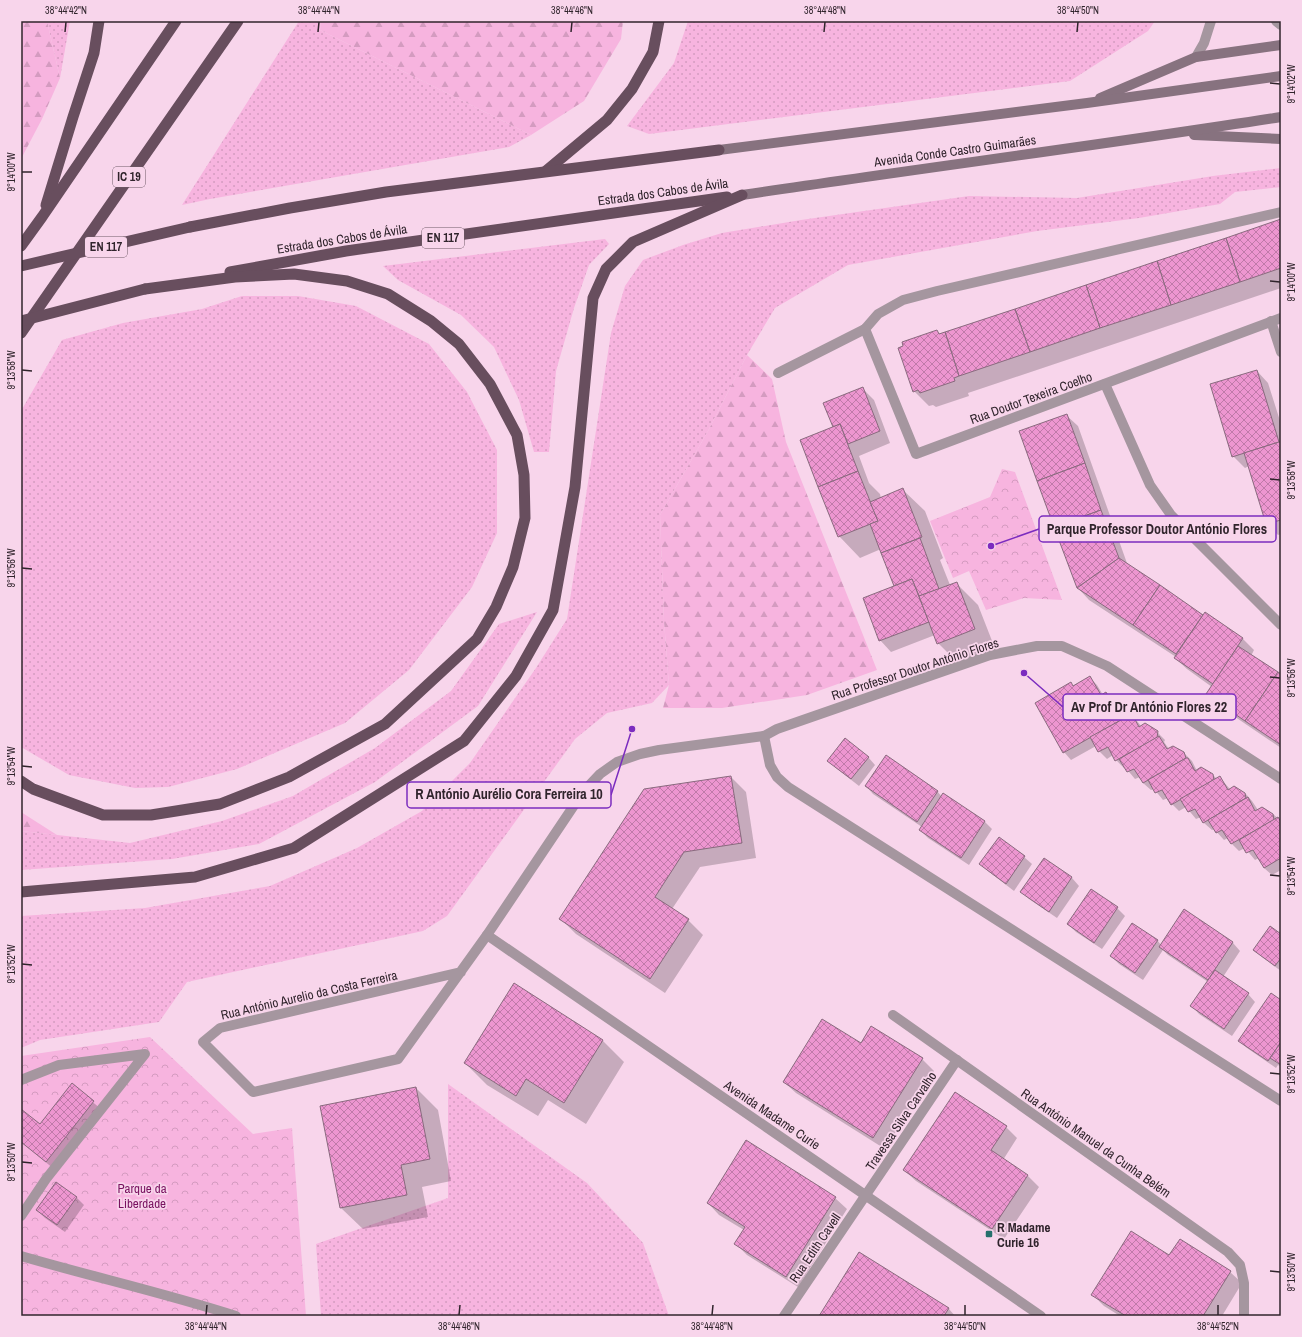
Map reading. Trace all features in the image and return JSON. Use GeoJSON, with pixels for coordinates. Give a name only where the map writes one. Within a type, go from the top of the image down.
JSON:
{"type":"FeatureCollection","features":[{"type":"Feature","properties":{"kind":"highway"},"geometry":{"type":"LineString","coordinates":[[42,217],[94,52],[99,21]]}},
{"type":"Feature","properties":{"kind":"highway"},"geometry":{"type":"LineString","coordinates":[[21,246],[176,21]]}},
{"type":"Feature","properties":{"kind":"highway","name":"IC 19"},"geometry":{"type":"LineString","coordinates":[[21,333],[238,21]]}},
{"type":"Feature","properties":{"kind":"highway"},"geometry":{"type":"LineString","coordinates":[[546,172],[607,120],[632,89],[653,52],[659,21]]}},
{"type":"Feature","properties":{"kind":"highway","name":"EN 117"},"geometry":{"type":"LineString","coordinates":[[21,266],[190,228],[290,208],[386,192],[720,150]]}},
{"type":"Feature","properties":{"kind":"highway"},"geometry":{"type":"LineString","coordinates":[[21,892],[195,877],[294,848],[464,741],[516,676],[553,610],[575,487],[593,298],[606,269],[633,242],[742,195]]}},
{"type":"Feature","properties":{"kind":"highway","name":"Estrada dos Cabos de Ávila"},"geometry":{"type":"LineString","coordinates":[[21,321],[145,289],[346,251],[742,195]]}},
{"type":"Feature","properties":{"kind":"highway"},"geometry":{"type":"LineString","coordinates":[[21,781],[33,789],[103,815],[151,815],[220,804],[289,777],[385,724],[477,639],[496,606],[513,567],[525,518],[524,474],[517,435],[490,384],[459,344],[431,321],[388,294],[347,281],[294,274],[235,277],[145,289]]}},
{"type":"Feature","properties":{"kind":"main road"},"geometry":{"type":"LineString","coordinates":[[1087,103],[1196,57],[1281,45]]}},
{"type":"Feature","properties":{"kind":"main road"},"geometry":{"type":"LineString","coordinates":[[720,150],[1087,103],[1281,76]]}},
{"type":"Feature","properties":{"kind":"main road","name":"Avenida Conde Castro Guimarães"},"geometry":{"type":"LineString","coordinates":[[742,195],[1281,118]]}},
{"type":"Feature","properties":{"kind":"main road","name":"Avenida Conde Castro Guimarães"},"geometry":{"type":"LineString","coordinates":[[1172,134],[1281,139]]}},
{"type":"Feature","properties":{"kind":"street"},"geometry":{"type":"LineString","coordinates":[[1196,57],[1204,43],[1211,21]]}},
{"type":"Feature","properties":{"kind":"street"},"geometry":{"type":"LineString","coordinates":[[1276,21],[1281,25]]}},
{"type":"Feature","properties":{"kind":"street"},"geometry":{"type":"LineString","coordinates":[[778,373],[864,329],[878,314],[910,298],[1281,212]]}},
{"type":"Feature","properties":{"kind":"street"},"geometry":{"type":"LineString","coordinates":[[1276,320],[1281,352]]}},
{"type":"Feature","properties":{"kind":"street","name":"Rua Doutor Texeira Coelho"},"geometry":{"type":"LineString","coordinates":[[864,329],[916,454],[1276,320]]}},
{"type":"Feature","properties":{"kind":"street"},"geometry":{"type":"LineString","coordinates":[[1105,384],[1150,485],[1171,515],[1281,625]]}},
{"type":"Feature","properties":{"kind":"street","name":"Rua Professor Doutor António Flores"},"geometry":{"type":"LineString","coordinates":[[764,736],[777,729],[990,655],[1037,646],[1062,646],[1107,666],[1281,780]]}},
{"type":"Feature","properties":{"kind":"street"},"geometry":{"type":"LineString","coordinates":[[764,736],[770,765],[777,777],[788,787],[1281,1101]]}},
{"type":"Feature","properties":{"kind":"street","name":"Rua António Aurelio da Costa Ferreira"},"geometry":{"type":"LineString","coordinates":[[461,972],[220,1028],[203,1042],[253,1092],[398,1059],[461,972],[487,935],[583,792],[600,774],[617,762],[640,754],[659,750],[764,736]]}},
{"type":"Feature","properties":{"kind":"street","name":"Avenida Madame Curie"},"geometry":{"type":"LineString","coordinates":[[487,935],[1041,1316]]}},
{"type":"Feature","properties":{"kind":"street","name":"Rua António Manuel da Cunha Belém"},"geometry":{"type":"LineString","coordinates":[[893,1014],[1228,1252],[1240,1265],[1244,1283],[1244,1316]]}},
{"type":"Feature","properties":{"kind":"street"},"geometry":{"type":"LineString","coordinates":[[21,1080],[59,1065],[146,1054],[46,1179],[21,1216]]}},
{"type":"Feature","properties":{"kind":"street","name":"Travessa Silva Carvalho"},"geometry":{"type":"LineString","coordinates":[[867,1196],[957,1060]]}},
{"type":"Feature","properties":{"kind":"street","name":"Rua Edith Cavell"},"geometry":{"type":"LineString","coordinates":[[784,1316],[867,1196]]}},
{"type":"Feature","properties":{"kind":"street"},"geometry":{"type":"LineString","coordinates":[[21,1256],[192,1302],[236,1316]]}},
{"type":"Feature","properties":{"kind":"green space"},"geometry":{"type":"Polygon","coordinates":[[[21,21],[47,21],[60,78],[42,119],[21,159],[21,21]]]}},
{"type":"Feature","properties":{"kind":"green space"},"geometry":{"type":"Polygon","coordinates":[[[47,21],[70,21],[60,78],[47,21]]]}},
{"type":"Feature","properties":{"kind":"green space"},"geometry":{"type":"Polygon","coordinates":[[[299,21],[321,21],[320,30],[531,135],[509,147],[182,205],[299,21]]]}},
{"type":"Feature","properties":{"kind":"green space"},"geometry":{"type":"Polygon","coordinates":[[[321,21],[623,21],[621,39],[584,101],[531,135],[320,30],[321,21]]]}},
{"type":"Feature","properties":{"kind":"green space"},"geometry":{"type":"Polygon","coordinates":[[[688,21],[1155,21],[1148,31],[1070,81],[649,134],[627,126],[674,63],[688,21]]]}},
{"type":"Feature","properties":{"kind":"green space"},"geometry":{"type":"Polygon","coordinates":[[[1281,168],[1281,187],[1235,192],[1220,204],[1139,218],[1037,231],[848,265],[775,308],[747,355],[708,431],[660,515],[664,621],[669,685],[652,703],[607,713],[575,739],[447,916],[423,931],[187,982],[159,1022],[40,1040],[21,1048],[21,916],[145,908],[270,886],[357,848],[422,811],[470,763],[536,668],[567,619],[611,333],[625,286],[643,260],[683,245],[722,233],[801,220],[969,196],[1077,198],[1213,176],[1281,168]]]}},
{"type":"Feature","properties":{"kind":"green space"},"geometry":{"type":"Polygon","coordinates":[[[605,239],[609,244],[589,265],[574,308],[556,371],[549,452],[534,452],[519,400],[494,347],[461,315],[398,280],[383,266],[605,239]]]}},
{"type":"Feature","properties":{"kind":"green space"},"geometry":{"type":"Polygon","coordinates":[[[242,296],[298,296],[356,306],[429,344],[467,392],[497,450],[497,533],[472,587],[409,670],[345,723],[237,769],[168,787],[135,788],[69,775],[21,747],[21,411],[62,340],[123,323],[202,309],[242,296]]]}},
{"type":"Feature","properties":{"kind":"green space"},"geometry":{"type":"Polygon","coordinates":[[[747,355],[772,379],[786,442],[877,670],[807,695],[722,708],[663,708],[669,685],[664,621],[660,515],[708,431],[747,355]]]}},
{"type":"Feature","properties":{"kind":"green space"},"geometry":{"type":"Polygon","coordinates":[[[1002,469],[1015,472],[1062,600],[1024,598],[986,610],[969,571],[953,578],[930,521],[990,497],[1002,469]]]}},
{"type":"Feature","properties":{"kind":"green space"},"geometry":{"type":"Polygon","coordinates":[[[537,612],[478,706],[375,782],[259,844],[172,859],[21,870],[21,831],[130,843],[222,821],[293,796],[375,748],[451,691],[499,624],[537,612]]]}},
{"type":"Feature","properties":{"kind":"green space"},"geometry":{"type":"Polygon","coordinates":[[[21,812],[57,835],[21,831],[21,812]]]}},
{"type":"Feature","properties":{"kind":"green space","name":"Parque da Liberdade"},"geometry":{"type":"Polygon","coordinates":[[[150,1037],[253,1134],[292,1128],[306,1316],[21,1316],[21,1056],[150,1037]]]}},
{"type":"Feature","properties":{"kind":"green space"},"geometry":{"type":"Polygon","coordinates":[[[448,1084],[587,1183],[643,1243],[669,1316],[321,1316],[316,1244],[448,1198],[448,1084]]]}},
{"type":"Feature","properties":{"kind":"building"},"geometry":{"type":"Polygon","coordinates":[[[1281,219],[1281,268],[1240,282],[1226,238],[1281,219]]]}},
{"type":"Feature","properties":{"kind":"building"},"geometry":{"type":"Polygon","coordinates":[[[1226,238],[1240,282],[1171,305],[1157,261],[1226,238]]]}},
{"type":"Feature","properties":{"kind":"building"},"geometry":{"type":"Polygon","coordinates":[[[1157,261],[1171,305],[1100,328],[1086,285],[1157,261]]]}},
{"type":"Feature","properties":{"kind":"building"},"geometry":{"type":"Polygon","coordinates":[[[1086,285],[1100,328],[1030,352],[1015,309],[1086,285]]]}},
{"type":"Feature","properties":{"kind":"building"},"geometry":{"type":"Polygon","coordinates":[[[1015,309],[1030,352],[959,376],[945,332],[1015,309]]]}},
{"type":"Feature","properties":{"kind":"building"},"geometry":{"type":"Polygon","coordinates":[[[937,330],[939,334],[945,332],[959,376],[954,378],[955,381],[920,393],[918,390],[913,392],[898,348],[903,346],[902,342],[937,330]]]}},
{"type":"Feature","properties":{"kind":"building"},"geometry":{"type":"Polygon","coordinates":[[[1257,370],[1279,442],[1232,457],[1210,384],[1257,370]]]}},
{"type":"Feature","properties":{"kind":"building"},"geometry":{"type":"Polygon","coordinates":[[[863,387],[880,431],[848,444],[840,424],[833,427],[823,403],[863,387]]]}},
{"type":"Feature","properties":{"kind":"building"},"geometry":{"type":"Polygon","coordinates":[[[1067,414],[1085,463],[1037,481],[1019,431],[1067,414]]]}},
{"type":"Feature","properties":{"kind":"building"},"geometry":{"type":"Polygon","coordinates":[[[840,424],[858,471],[818,487],[800,440],[840,424]]]}},
{"type":"Feature","properties":{"kind":"building"},"geometry":{"type":"Polygon","coordinates":[[[1281,442],[1281,520],[1266,524],[1244,453],[1281,442]]]}},
{"type":"Feature","properties":{"kind":"building"},"geometry":{"type":"Polygon","coordinates":[[[1085,463],[1101,510],[1054,527],[1037,481],[1085,463]]]}},
{"type":"Feature","properties":{"kind":"building"},"geometry":{"type":"Polygon","coordinates":[[[858,471],[878,521],[838,537],[818,487],[858,471]]]}},
{"type":"Feature","properties":{"kind":"building"},"geometry":{"type":"Polygon","coordinates":[[[903,488],[922,537],[881,553],[870,524],[878,521],[870,502],[903,488]]]}},
{"type":"Feature","properties":{"kind":"building"},"geometry":{"type":"Polygon","coordinates":[[[1101,510],[1119,558],[1077,588],[1054,527],[1101,510]]]}},
{"type":"Feature","properties":{"kind":"building"},"geometry":{"type":"Polygon","coordinates":[[[920,538],[939,589],[919,596],[912,579],[894,586],[881,553],[920,538]]]}},
{"type":"Feature","properties":{"kind":"building"},"geometry":{"type":"Polygon","coordinates":[[[1119,558],[1160,585],[1133,625],[1077,588],[1119,558]]]}},
{"type":"Feature","properties":{"kind":"building"},"geometry":{"type":"Polygon","coordinates":[[[912,579],[929,622],[879,641],[863,598],[912,579]]]}},
{"type":"Feature","properties":{"kind":"building"},"geometry":{"type":"Polygon","coordinates":[[[957,582],[975,629],[937,644],[919,596],[957,582]]]}},
{"type":"Feature","properties":{"kind":"building"},"geometry":{"type":"Polygon","coordinates":[[[1160,585],[1203,615],[1176,654],[1133,625],[1160,585]]]}},
{"type":"Feature","properties":{"kind":"building"},"geometry":{"type":"Polygon","coordinates":[[[1205,612],[1243,638],[1213,684],[1174,658],[1205,612]]]}},
{"type":"Feature","properties":{"kind":"building"},"geometry":{"type":"Polygon","coordinates":[[[1238,646],[1278,672],[1245,721],[1206,694],[1238,646]]]}},
{"type":"Feature","properties":{"kind":"building"},"geometry":{"type":"Polygon","coordinates":[[[1278,672],[1281,674],[1281,745],[1245,721],[1278,672]]]}},
{"type":"Feature","properties":{"kind":"building"},"geometry":{"type":"Polygon","coordinates":[[[1090,676],[1101,695],[1106,692],[1112,703],[1120,698],[1130,715],[1063,753],[1035,703],[1071,682],[1073,686],[1090,676]]]}},
{"type":"Feature","properties":{"kind":"building"},"geometry":{"type":"Polygon","coordinates":[[[1132,714],[1139,727],[1145,723],[1158,731],[1157,738],[1115,761],[1108,747],[1098,752],[1090,737],[1132,714]]]}},
{"type":"Feature","properties":{"kind":"building"},"geometry":{"type":"Polygon","coordinates":[[[1159,736],[1167,749],[1173,746],[1184,752],[1186,758],[1143,783],[1134,769],[1127,772],[1119,759],[1159,736]]]}},
{"type":"Feature","properties":{"kind":"building"},"geometry":{"type":"Polygon","coordinates":[[[845,738],[869,757],[851,779],[827,761],[845,738]]]}},
{"type":"Feature","properties":{"kind":"building"},"geometry":{"type":"Polygon","coordinates":[[[886,755],[938,791],[917,822],[865,786],[886,755]]]}},
{"type":"Feature","properties":{"kind":"building"},"geometry":{"type":"Polygon","coordinates":[[[1188,758],[1195,771],[1201,767],[1213,774],[1214,780],[1171,805],[1162,790],[1155,793],[1148,780],[1188,758]]]}},
{"type":"Feature","properties":{"kind":"building"},"geometry":{"type":"Polygon","coordinates":[[[731,776],[742,843],[684,852],[655,897],[689,919],[650,979],[559,919],[644,789],[731,776]]]}},
{"type":"Feature","properties":{"kind":"building"},"geometry":{"type":"Polygon","coordinates":[[[1220,776],[1228,790],[1234,786],[1245,793],[1246,798],[1203,823],[1195,809],[1188,812],[1180,799],[1220,776]]]}},
{"type":"Feature","properties":{"kind":"building"},"geometry":{"type":"Polygon","coordinates":[[[943,793],[985,821],[961,858],[919,830],[943,793]]]}},
{"type":"Feature","properties":{"kind":"building"},"geometry":{"type":"Polygon","coordinates":[[[1248,797],[1255,811],[1262,807],[1273,814],[1274,820],[1231,844],[1222,830],[1216,833],[1208,820],[1248,797]]]}},
{"type":"Feature","properties":{"kind":"building"},"geometry":{"type":"Polygon","coordinates":[[[1278,817],[1281,822],[1281,858],[1264,868],[1253,850],[1246,853],[1239,840],[1278,817]]]}},
{"type":"Feature","properties":{"kind":"building"},"geometry":{"type":"Polygon","coordinates":[[[999,837],[1025,856],[1006,884],[979,864],[999,837]]]}},
{"type":"Feature","properties":{"kind":"building"},"geometry":{"type":"Polygon","coordinates":[[[1044,858],[1072,877],[1049,912],[1020,892],[1044,858]]]}},
{"type":"Feature","properties":{"kind":"building"},"geometry":{"type":"Polygon","coordinates":[[[1091,889],[1118,907],[1094,943],[1067,924],[1091,889]]]}},
{"type":"Feature","properties":{"kind":"building"},"geometry":{"type":"Polygon","coordinates":[[[1184,909],[1233,942],[1208,980],[1159,947],[1184,909]]]}},
{"type":"Feature","properties":{"kind":"building"},"geometry":{"type":"Polygon","coordinates":[[[1132,923],[1158,940],[1135,973],[1110,956],[1132,923]]]}},
{"type":"Feature","properties":{"kind":"building"},"geometry":{"type":"Polygon","coordinates":[[[1270,926],[1281,934],[1281,958],[1275,966],[1253,950],[1270,926]]]}},
{"type":"Feature","properties":{"kind":"building"},"geometry":{"type":"Polygon","coordinates":[[[1215,970],[1249,993],[1224,1029],[1190,1006],[1215,970]]]}},
{"type":"Feature","properties":{"kind":"building"},"geometry":{"type":"Polygon","coordinates":[[[514,983],[603,1040],[564,1103],[526,1079],[516,1096],[464,1063],[514,983]]]}},
{"type":"Feature","properties":{"kind":"building"},"geometry":{"type":"Polygon","coordinates":[[[1271,993],[1281,1000],[1281,1042],[1268,1061],[1238,1041],[1271,993]]]}},
{"type":"Feature","properties":{"kind":"building"},"geometry":{"type":"Polygon","coordinates":[[[822,1019],[861,1043],[871,1026],[923,1058],[873,1138],[783,1082],[822,1019]]]}},
{"type":"Feature","properties":{"kind":"building"},"geometry":{"type":"Polygon","coordinates":[[[1281,1042],[1281,1065],[1270,1058],[1281,1042]]]}},
{"type":"Feature","properties":{"kind":"building"},"geometry":{"type":"Polygon","coordinates":[[[72,1083],[94,1101],[46,1162],[21,1142],[21,1109],[40,1124],[72,1083]]]}},
{"type":"Feature","properties":{"kind":"building"},"geometry":{"type":"Polygon","coordinates":[[[416,1087],[430,1159],[401,1165],[407,1195],[340,1208],[320,1106],[416,1087]]]}},
{"type":"Feature","properties":{"kind":"building"},"geometry":{"type":"Polygon","coordinates":[[[955,1092],[1007,1126],[991,1150],[1028,1175],[992,1229],[903,1170],[955,1092]]]}},
{"type":"Feature","properties":{"kind":"building"},"geometry":{"type":"Polygon","coordinates":[[[746,1140],[836,1197],[786,1277],[734,1244],[745,1227],[707,1203],[746,1140]]]}},
{"type":"Feature","properties":{"kind":"building"},"geometry":{"type":"Polygon","coordinates":[[[56,1182],[77,1197],[57,1225],[36,1210],[56,1182]]]}},
{"type":"Feature","properties":{"kind":"building"},"geometry":{"type":"Polygon","coordinates":[[[1131,1231],[1169,1255],[1180,1239],[1231,1271],[1203,1316],[1126,1316],[1091,1295],[1131,1231]]]}},
{"type":"Feature","properties":{"kind":"building"},"geometry":{"type":"Polygon","coordinates":[[[859,1252],[949,1308],[944,1316],[819,1316],[859,1252]]]}},
{"type":"Feature","properties":{"kind":"place","name":"Parque Professor Doutor António Flores"},"geometry":{"type":"Point","coordinates":[991,546]}},
{"type":"Feature","properties":{"kind":"place","name":"Av Prof Dr António Flores 22"},"geometry":{"type":"Point","coordinates":[1024,673]}},
{"type":"Feature","properties":{"kind":"place","name":"R António Aurélio Cora Ferreira 10"},"geometry":{"type":"Point","coordinates":[632,729]}},
{"type":"Feature","properties":{"kind":"place","name":"R Madame Curie 16"},"geometry":{"type":"Point","coordinates":[989,1234]}}]}
